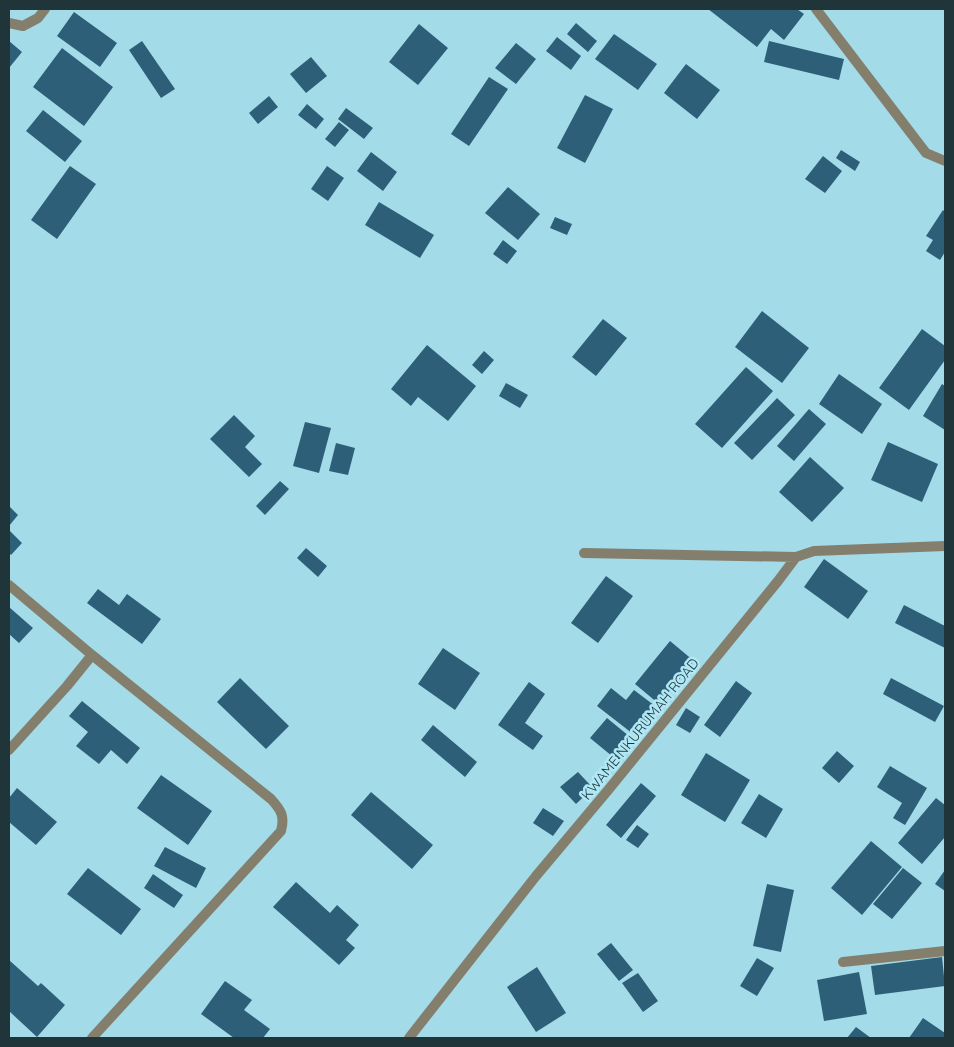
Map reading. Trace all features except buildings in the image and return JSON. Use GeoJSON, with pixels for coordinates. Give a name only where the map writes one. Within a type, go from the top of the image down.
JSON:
{"type":"FeatureCollection","features":[{"type":"Feature","properties":{"kind":"street"},"geometry":{"type":"LineString","coordinates":[[9,22],[22,26],[38,18],[45,9]]}},
{"type":"Feature","properties":{"kind":"street"},"geometry":{"type":"LineString","coordinates":[[816,9],[926,153],[945,162]]}},
{"type":"Feature","properties":{"kind":"street"},"geometry":{"type":"LineString","coordinates":[[584,553],[796,557],[814,550],[945,546]]}},
{"type":"Feature","properties":{"kind":"street","name":"KWAME NKURUMAH ROAD"},"geometry":{"type":"LineString","coordinates":[[411,1037],[536,876],[609,789],[796,557]]}},
{"type":"Feature","properties":{"kind":"street"},"geometry":{"type":"LineString","coordinates":[[9,586],[271,799],[280,809],[284,821],[281,831],[92,1038]]}},
{"type":"Feature","properties":{"kind":"street"},"geometry":{"type":"LineString","coordinates":[[9,750],[67,686],[92,655]]}},
{"type":"Feature","properties":{"kind":"street"},"geometry":{"type":"LineString","coordinates":[[843,962],[945,952]]}}]}
